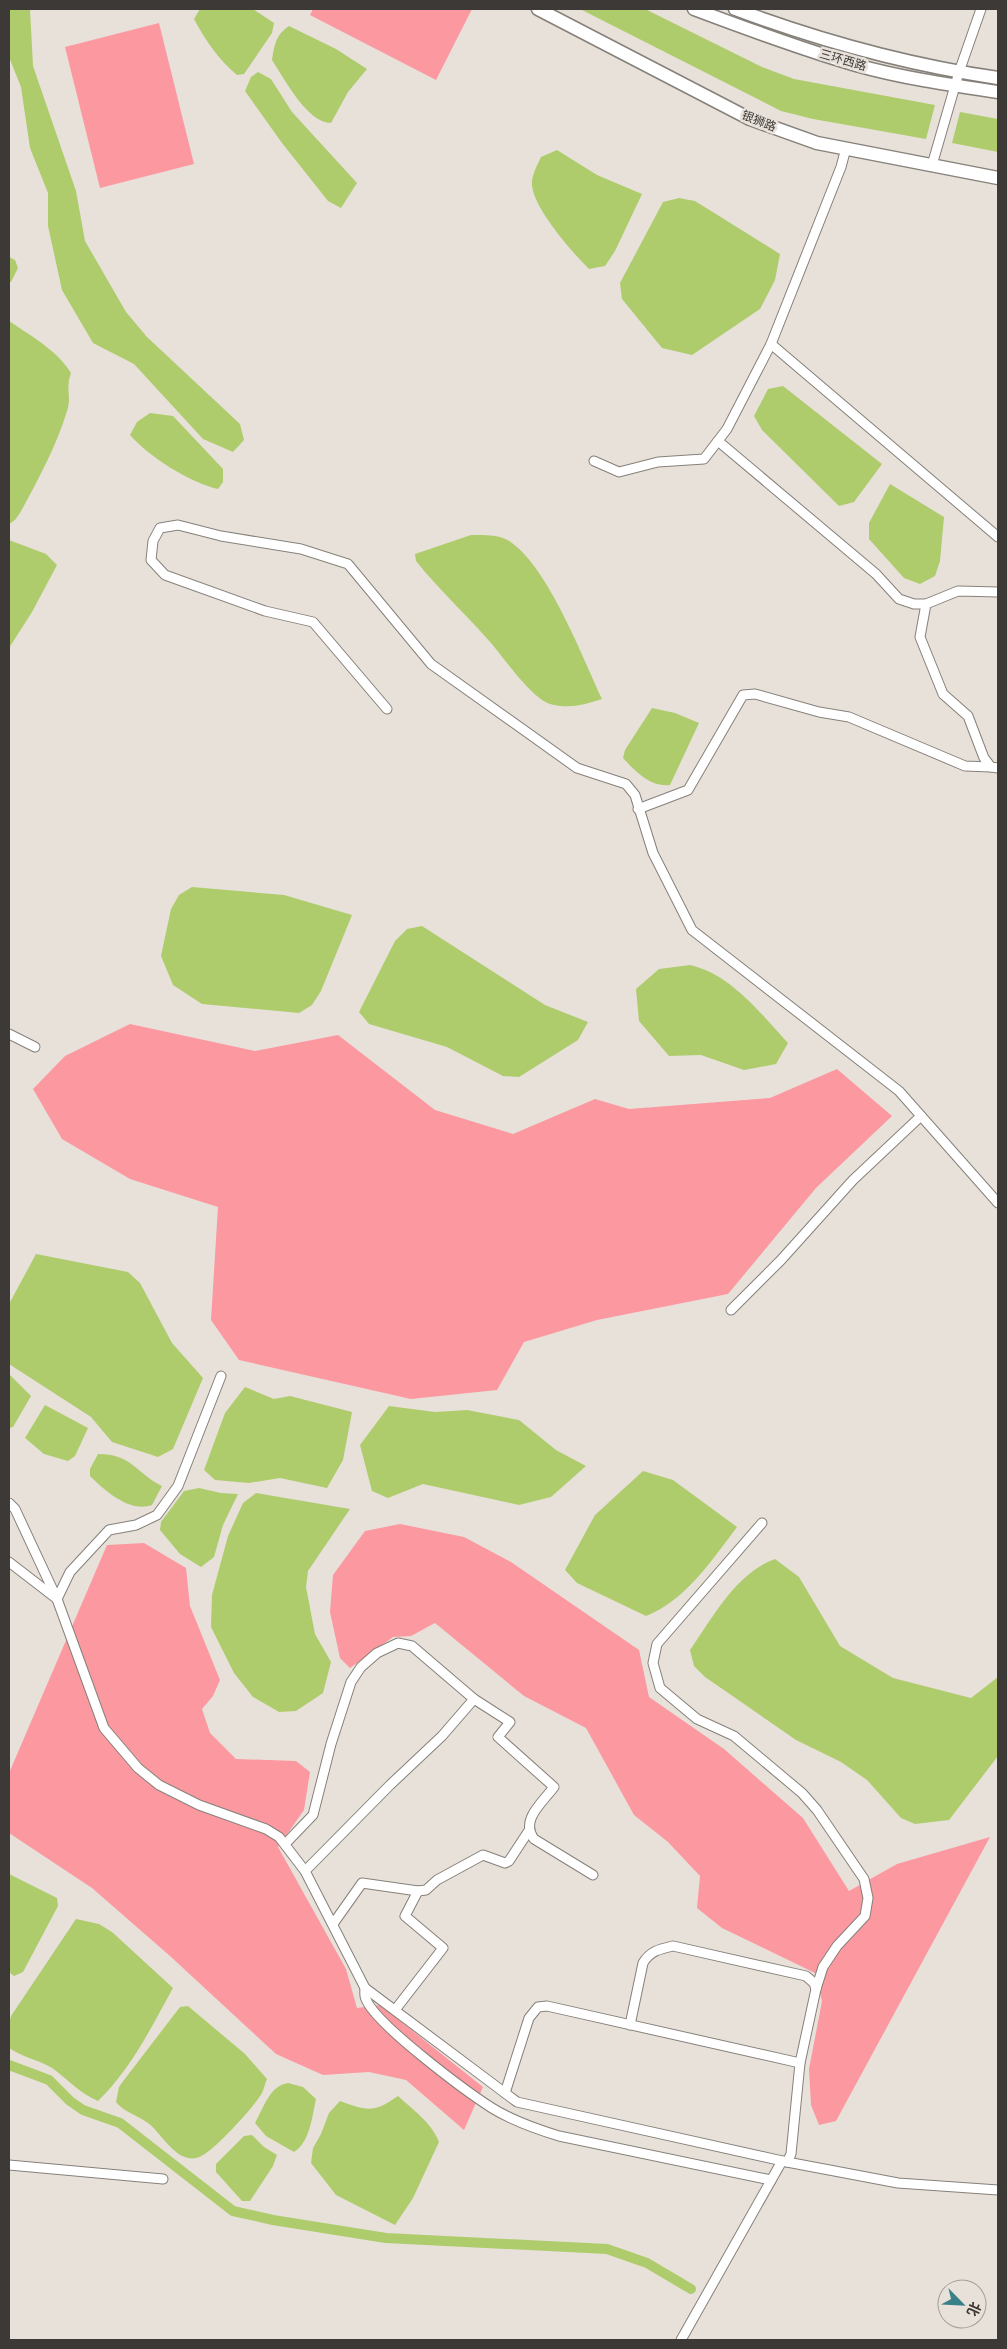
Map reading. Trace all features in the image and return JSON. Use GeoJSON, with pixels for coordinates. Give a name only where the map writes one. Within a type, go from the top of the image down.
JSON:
{"type":"FeatureCollection","features":[{"type":"Feature","properties":{"kind":"main road","name":"银狮路"},"geometry":{"type":"LineString","coordinates":[[538,9],[750,119],[817,143],[998,178]]}},
{"type":"Feature","properties":{"kind":"main road","name":"三环西路"},"geometry":{"type":"LineString","coordinates":[[694,9],[779,41],[858,65],[955,86],[998,92]]}},
{"type":"Feature","properties":{"kind":"main road","name":"三环西路"},"geometry":{"type":"LineString","coordinates":[[736,9],[784,27],[861,51],[959,72],[998,78]]}},
{"type":"Feature","properties":{"kind":"street"},"geometry":{"type":"LineString","coordinates":[[932,165],[959,72],[981,9]]}},
{"type":"Feature","properties":{"kind":"street"},"geometry":{"type":"LineString","coordinates":[[594,461],[619,472],[658,462],[704,459],[728,429],[771,344],[841,167],[846,148]]}},
{"type":"Feature","properties":{"kind":"street"},"geometry":{"type":"LineString","coordinates":[[771,344],[998,537]]}},
{"type":"Feature","properties":{"kind":"street"},"geometry":{"type":"LineString","coordinates":[[718,441],[876,574],[899,599],[914,604],[926,604],[958,591],[998,592]]}},
{"type":"Feature","properties":{"kind":"street"},"geometry":{"type":"LineString","coordinates":[[386,709],[312,622],[265,611],[165,575],[151,560],[153,541],[160,528],[178,525],[221,536],[301,549],[348,564],[431,664],[577,768],[626,784],[635,795],[653,853],[692,930],[898,1091],[998,1203]]}},
{"type":"Feature","properties":{"kind":"street"},"geometry":{"type":"LineString","coordinates":[[926,604],[920,637],[943,694],[968,716],[984,758],[994,768]]}},
{"type":"Feature","properties":{"kind":"street"},"geometry":{"type":"LineString","coordinates":[[638,809],[688,790],[743,696],[755,694],[819,712],[849,717],[965,766],[994,768]]}},
{"type":"Feature","properties":{"kind":"street"},"geometry":{"type":"LineString","coordinates":[[9,1034],[35,1047]]}},
{"type":"Feature","properties":{"kind":"street"},"geometry":{"type":"LineString","coordinates":[[731,1310],[780,1260],[853,1180],[921,1116]]}},
{"type":"Feature","properties":{"kind":"street"},"geometry":{"type":"LineString","coordinates":[[57,1599],[70,1572],[109,1530],[136,1526],[157,1515],[178,1486],[221,1376]]}},
{"type":"Feature","properties":{"kind":"street"},"geometry":{"type":"LineString","coordinates":[[9,1503],[15,1508],[57,1599],[104,1728],[138,1768],[159,1785],[199,1805],[266,1829],[286,1843],[305,1871],[365,1988],[517,2102],[784,2161],[898,2183],[998,2190]]}},
{"type":"Feature","properties":{"kind":"street"},"geometry":{"type":"LineString","coordinates":[[681,2340],[771,2180],[791,2154],[800,2063],[816,1989],[823,1967],[837,1946],[865,1916],[868,1898],[864,1880],[817,1810],[802,1793],[734,1736],[697,1719],[660,1688],[653,1663],[657,1644],[762,1523]]}},
{"type":"Feature","properties":{"kind":"street"},"geometry":{"type":"LineString","coordinates":[[9,1562],[57,1599]]}},
{"type":"Feature","properties":{"kind":"street"},"geometry":{"type":"LineString","coordinates":[[286,1843],[313,1815],[331,1744],[351,1682],[361,1667],[376,1653],[398,1644],[412,1646],[474,1699],[510,1722],[498,1737],[554,1787],[528,1822],[528,1832],[509,1861],[505,1863],[484,1855],[437,1880],[426,1890],[418,1891],[362,1883],[332,1924]]}},
{"type":"Feature","properties":{"kind":"street"},"geometry":{"type":"LineString","coordinates":[[305,1871],[390,1785],[442,1736],[474,1699]]}},
{"type":"Feature","properties":{"kind":"street"},"geometry":{"type":"LineString","coordinates":[[528,1832],[534,1839],[592,1875]]}},
{"type":"Feature","properties":{"kind":"street"},"geometry":{"type":"LineString","coordinates":[[395,2010],[443,1948],[405,1916],[418,1891]]}},
{"type":"Feature","properties":{"kind":"street"},"geometry":{"type":"LineString","coordinates":[[630,2025],[643,1963],[648,1955],[673,1946],[806,1976],[814,1983],[816,1989]]}},
{"type":"Feature","properties":{"kind":"street"},"geometry":{"type":"LineString","coordinates":[[365,1988],[365,1999],[379,2016],[421,2056],[492,2108],[527,2126],[559,2136],[771,2180]]}},
{"type":"Feature","properties":{"kind":"street"},"geometry":{"type":"LineString","coordinates":[[505,2093],[529,2018],[538,2007],[547,2006],[800,2063]]}},
{"type":"Feature","properties":{"kind":"street"},"geometry":{"type":"LineString","coordinates":[[9,2165],[163,2179]]}},
{"type":"Feature","properties":{"kind":"shaded area"},"geometry":{"type":"Polygon","coordinates":[[[9,9],[30,9],[33,66],[76,191],[85,241],[126,312],[147,337],[240,424],[244,440],[233,452],[203,439],[134,364],[93,343],[62,290],[48,226],[48,193],[30,148],[21,87],[9,57],[9,9]]]}},
{"type":"Feature","properties":{"kind":"shaded area"},"geometry":{"type":"Polygon","coordinates":[[[200,9],[253,9],[274,23],[272,33],[244,74],[237,75],[224,63],[208,42],[194,19],[200,9]]]}},
{"type":"Feature","properties":{"kind":"shaded area"},"geometry":{"type":"Polygon","coordinates":[[[313,9],[472,9],[436,80],[310,15],[313,9]]]}},
{"type":"Feature","properties":{"kind":"shaded area"},"geometry":{"type":"Polygon","coordinates":[[[580,9],[645,9],[762,67],[794,79],[935,105],[926,139],[813,119],[781,111],[580,9]]]}},
{"type":"Feature","properties":{"kind":"shaded area"},"geometry":{"type":"Polygon","coordinates":[[[159,23],[194,164],[100,188],[65,47],[159,23]]]}},
{"type":"Feature","properties":{"kind":"shaded area"},"geometry":{"type":"Polygon","coordinates":[[[289,26],[336,49],[367,69],[348,92],[331,123],[313,116],[305,108],[272,60],[278,37],[289,26]]]}},
{"type":"Feature","properties":{"kind":"shaded area"},"geometry":{"type":"Polygon","coordinates":[[[258,72],[271,79],[292,112],[357,183],[341,208],[328,201],[282,143],[245,91],[251,77],[258,72]]]}},
{"type":"Feature","properties":{"kind":"shaded area"},"geometry":{"type":"Polygon","coordinates":[[[960,112],[998,119],[998,152],[952,143],[960,112]]]}},
{"type":"Feature","properties":{"kind":"shaded area"},"geometry":{"type":"Polygon","coordinates":[[[557,150],[597,175],[642,194],[615,251],[605,266],[589,269],[555,230],[535,196],[532,179],[541,157],[557,150]]]}},
{"type":"Feature","properties":{"kind":"shaded area"},"geometry":{"type":"Polygon","coordinates":[[[679,198],[695,201],[780,254],[775,280],[760,309],[692,355],[662,348],[622,299],[620,283],[663,202],[679,198]]]}},
{"type":"Feature","properties":{"kind":"shaded area"},"geometry":{"type":"Polygon","coordinates":[[[9,257],[15,260],[18,268],[11,282],[9,282],[9,257]]]}},
{"type":"Feature","properties":{"kind":"shaded area"},"geometry":{"type":"Polygon","coordinates":[[[9,321],[51,350],[71,373],[68,406],[58,437],[20,513],[9,524],[9,321]]]}},
{"type":"Feature","properties":{"kind":"shaded area"},"geometry":{"type":"Polygon","coordinates":[[[783,386],[882,464],[854,502],[839,506],[762,430],[754,416],[768,389],[783,386]]]}},
{"type":"Feature","properties":{"kind":"shaded area"},"geometry":{"type":"Polygon","coordinates":[[[150,413],[173,416],[223,469],[223,482],[218,489],[195,481],[170,468],[147,451],[130,435],[137,422],[150,413]]]}},
{"type":"Feature","properties":{"kind":"shaded area"},"geometry":{"type":"Polygon","coordinates":[[[890,484],[944,517],[940,561],[935,576],[920,584],[904,578],[869,539],[869,523],[890,484]]]}},
{"type":"Feature","properties":{"kind":"shaded area"},"geometry":{"type":"Polygon","coordinates":[[[471,535],[503,538],[512,543],[526,556],[539,573],[563,615],[602,699],[583,705],[570,706],[550,704],[543,700],[526,686],[491,643],[416,561],[415,554],[471,535]]]}},
{"type":"Feature","properties":{"kind":"shaded area"},"geometry":{"type":"Polygon","coordinates":[[[9,540],[46,554],[57,565],[32,612],[9,648],[9,540]]]}},
{"type":"Feature","properties":{"kind":"shaded area"},"geometry":{"type":"Polygon","coordinates":[[[652,708],[675,713],[699,723],[670,785],[656,784],[644,778],[623,758],[625,750],[652,708]]]}},
{"type":"Feature","properties":{"kind":"shaded area"},"geometry":{"type":"Polygon","coordinates":[[[192,887],[284,895],[352,915],[321,991],[312,1005],[299,1013],[202,1004],[173,985],[161,956],[171,909],[179,895],[192,887]]]}},
{"type":"Feature","properties":{"kind":"shaded area"},"geometry":{"type":"Polygon","coordinates":[[[422,926],[545,1005],[588,1022],[578,1040],[519,1077],[503,1076],[447,1047],[369,1024],[359,1012],[395,941],[407,929],[422,926]]]}},
{"type":"Feature","properties":{"kind":"shaded area"},"geometry":{"type":"Polygon","coordinates":[[[690,965],[719,977],[732,986],[756,1008],[788,1043],[776,1064],[744,1070],[701,1055],[669,1056],[639,1021],[636,989],[659,969],[690,965]]]}},
{"type":"Feature","properties":{"kind":"shaded area"},"geometry":{"type":"Polygon","coordinates":[[[130,1024],[255,1051],[338,1035],[435,1110],[513,1134],[595,1099],[629,1109],[770,1098],[837,1069],[892,1116],[816,1188],[728,1294],[597,1320],[524,1342],[497,1390],[411,1399],[239,1360],[211,1320],[218,1207],[130,1179],[62,1139],[33,1089],[65,1056],[130,1024]]]}},
{"type":"Feature","properties":{"kind":"shaded area"},"geometry":{"type":"Polygon","coordinates":[[[36,1254],[128,1272],[140,1283],[172,1343],[203,1378],[173,1449],[158,1457],[112,1442],[91,1417],[9,1364],[9,1304],[36,1254]]]}},
{"type":"Feature","properties":{"kind":"shaded area"},"geometry":{"type":"Polygon","coordinates":[[[9,1374],[31,1396],[13,1427],[9,1428],[9,1374]]]}},
{"type":"Feature","properties":{"kind":"shaded area"},"geometry":{"type":"Polygon","coordinates":[[[245,1387],[274,1399],[290,1396],[352,1412],[343,1460],[327,1488],[280,1478],[249,1483],[215,1480],[204,1470],[225,1413],[245,1387]]]}},
{"type":"Feature","properties":{"kind":"shaded area"},"geometry":{"type":"Polygon","coordinates":[[[45,1405],[88,1428],[75,1456],[68,1461],[44,1454],[25,1438],[45,1405]]]}},
{"type":"Feature","properties":{"kind":"shaded area"},"geometry":{"type":"Polygon","coordinates":[[[389,1406],[435,1412],[467,1410],[519,1420],[556,1450],[586,1466],[551,1497],[519,1505],[423,1484],[388,1498],[372,1491],[360,1445],[389,1406]]]}},
{"type":"Feature","properties":{"kind":"shaded area"},"geometry":{"type":"Polygon","coordinates":[[[98,1454],[119,1457],[162,1486],[152,1505],[144,1507],[127,1503],[110,1494],[96,1482],[90,1476],[90,1469],[98,1454]]]}},
{"type":"Feature","properties":{"kind":"shaded area"},"geometry":{"type":"Polygon","coordinates":[[[643,1471],[673,1480],[737,1527],[686,1590],[674,1600],[646,1616],[577,1583],[565,1570],[595,1515],[643,1471]]]}},
{"type":"Feature","properties":{"kind":"shaded area"},"geometry":{"type":"Polygon","coordinates":[[[199,1488],[221,1493],[238,1494],[223,1525],[214,1557],[201,1567],[180,1554],[160,1530],[161,1522],[184,1491],[199,1488]]]}},
{"type":"Feature","properties":{"kind":"shaded area"},"geometry":{"type":"Polygon","coordinates":[[[256,1493],[350,1509],[308,1571],[306,1587],[315,1634],[331,1662],[323,1693],[296,1711],[279,1712],[253,1697],[234,1673],[211,1627],[212,1595],[228,1536],[243,1503],[256,1493]]]}},
{"type":"Feature","properties":{"kind":"shaded area"},"geometry":{"type":"Polygon","coordinates":[[[400,1524],[464,1537],[511,1562],[639,1650],[649,1697],[724,1749],[803,1818],[849,1891],[897,1864],[990,1837],[836,2121],[819,2125],[811,2105],[809,2069],[822,2001],[815,1973],[722,1928],[697,1908],[700,1876],[668,1842],[634,1815],[586,1728],[524,1696],[435,1623],[411,1636],[393,1637],[350,1668],[340,1658],[330,1612],[333,1575],[365,1531],[400,1524]]]}},
{"type":"Feature","properties":{"kind":"shaded area"},"geometry":{"type":"Polygon","coordinates":[[[144,1543],[186,1568],[190,1606],[220,1680],[213,1696],[202,1709],[210,1733],[236,1759],[296,1761],[310,1772],[304,1810],[278,1847],[346,1969],[357,2008],[380,2005],[483,2087],[464,2130],[406,2080],[369,2072],[323,2075],[276,2054],[170,1956],[92,1888],[9,1833],[9,1773],[107,1545],[144,1543]]]}},
{"type":"Feature","properties":{"kind":"shaded area"},"geometry":{"type":"Polygon","coordinates":[[[775,1559],[799,1577],[840,1646],[893,1678],[971,1698],[998,1677],[998,1756],[949,1820],[915,1824],[901,1818],[867,1780],[841,1762],[796,1740],[705,1677],[694,1666],[690,1650],[726,1597],[748,1574],[775,1559]]]}},
{"type":"Feature","properties":{"kind":"shaded area"},"geometry":{"type":"Polygon","coordinates":[[[9,1874],[57,1898],[58,1906],[23,1972],[14,1976],[9,1972],[9,1874]]]}},
{"type":"Feature","properties":{"kind":"shaded area"},"geometry":{"type":"Polygon","coordinates":[[[76,1919],[99,1924],[112,1932],[173,1988],[130,2062],[110,2089],[98,2101],[79,2090],[52,2068],[9,2048],[9,2023],[11,2016],[76,1919]]]}},
{"type":"Feature","properties":{"kind":"shaded area"},"geometry":{"type":"Polygon","coordinates":[[[188,2006],[245,2054],[267,2079],[258,2099],[234,2127],[209,2151],[196,2158],[188,2158],[176,2152],[153,2127],[116,2102],[119,2087],[124,2080],[180,2007],[188,2006]]]}},
{"type":"Feature","properties":{"kind":"shaded area"},"geometry":{"type":"Polygon","coordinates":[[[288,2083],[303,2087],[316,2099],[307,2136],[294,2152],[266,2136],[255,2123],[264,2105],[276,2088],[288,2083]]]}},
{"type":"Feature","properties":{"kind":"shaded area"},"geometry":{"type":"Polygon","coordinates":[[[398,2096],[426,2122],[439,2142],[413,2198],[395,2225],[336,2195],[311,2163],[313,2148],[329,2113],[340,2101],[370,2109],[390,2102],[398,2096]]]}},
{"type":"Feature","properties":{"kind":"shaded area"},"geometry":{"type":"Polygon","coordinates":[[[252,2135],[264,2147],[277,2155],[273,2166],[250,2201],[242,2201],[216,2172],[216,2164],[244,2136],[252,2135]]]}},
{"type":"Feature","properties":{"kind":"waterway"},"geometry":{"type":"LineString","coordinates":[[9,2065],[49,2080],[70,2101],[83,2110],[120,2123],[233,2211],[273,2220],[386,2238],[607,2249],[647,2263],[691,2289]]}}]}
